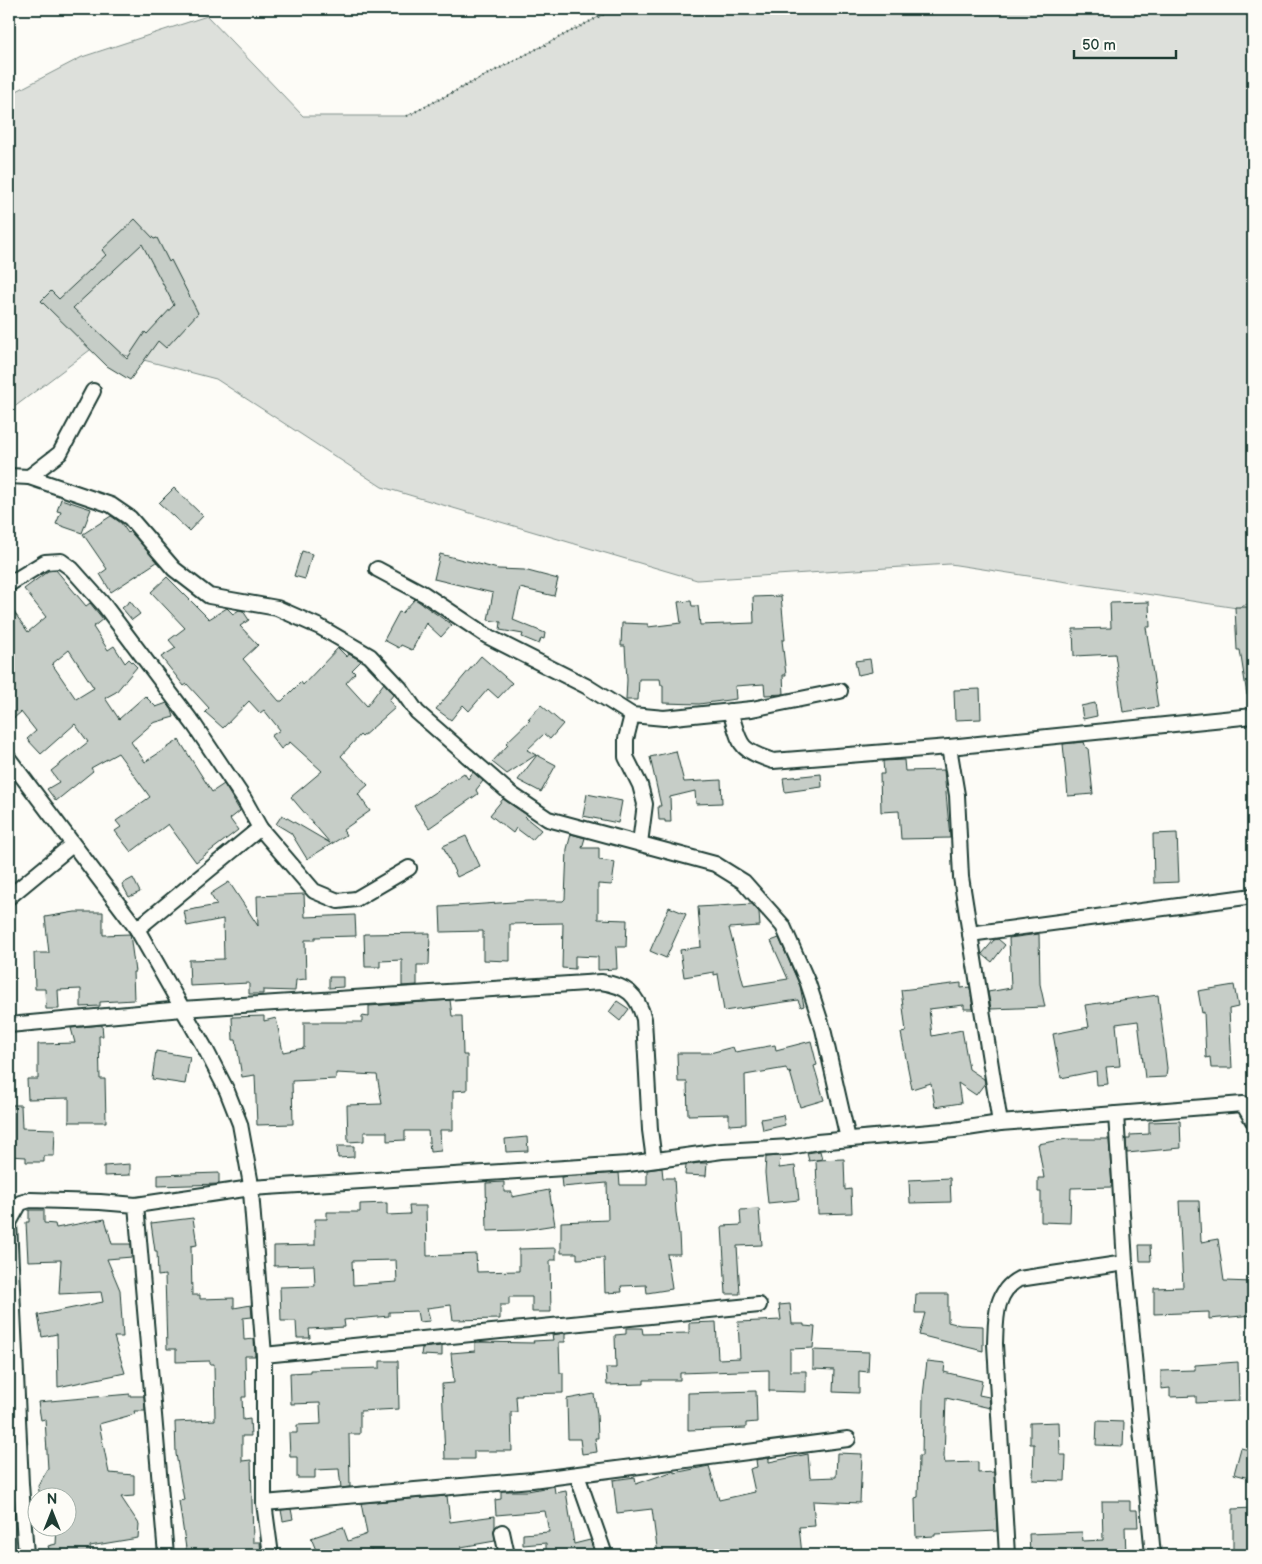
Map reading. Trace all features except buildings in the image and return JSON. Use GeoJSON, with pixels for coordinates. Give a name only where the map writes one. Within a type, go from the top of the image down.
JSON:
{"type":"FeatureCollection","features":[{"type":"Feature","properties":{"kind":"street"},"geometry":{"type":"LineString","coordinates":[[29,477],[60,453],[93,391]]}},
{"type":"Feature","properties":{"kind":"street"},"geometry":{"type":"LineString","coordinates":[[9,476],[29,477],[112,505],[130,518],[174,569],[209,596],[277,608],[320,627],[370,656],[400,688],[417,712],[511,794],[548,819],[640,842],[715,864],[744,882],[783,926],[808,983],[823,1029],[848,1139]]}},
{"type":"Feature","properties":{"kind":"street"},"geometry":{"type":"LineString","coordinates":[[9,584],[44,562],[60,561],[72,570],[104,605],[195,726],[244,798],[260,828],[314,891],[338,901],[356,899],[409,868]]}},
{"type":"Feature","properties":{"kind":"street"},"geometry":{"type":"LineString","coordinates":[[378,570],[424,594],[487,636],[586,686],[632,715],[664,718],[752,709],[840,692]]}},
{"type":"Feature","properties":{"kind":"street"},"geometry":{"type":"LineString","coordinates":[[730,711],[742,747],[753,754],[773,761],[949,747],[1253,716]]}},
{"type":"Feature","properties":{"kind":"street"},"geometry":{"type":"LineString","coordinates":[[632,715],[626,739],[626,757],[640,785],[645,804],[640,842]]}},
{"type":"Feature","properties":{"kind":"street"},"geometry":{"type":"LineString","coordinates":[[949,747],[957,795],[961,877],[1000,1123]]}},
{"type":"Feature","properties":{"kind":"street"},"geometry":{"type":"LineString","coordinates":[[9,759],[137,929],[227,1091],[240,1124],[251,1188],[264,1355],[264,1502],[271,1555]]}},
{"type":"Feature","properties":{"kind":"street"},"geometry":{"type":"LineString","coordinates":[[137,929],[260,828]]}},
{"type":"Feature","properties":{"kind":"street"},"geometry":{"type":"LineString","coordinates":[[9,897],[72,845]]}},
{"type":"Feature","properties":{"kind":"street"},"geometry":{"type":"LineString","coordinates":[[970,934],[1253,896]]}},
{"type":"Feature","properties":{"kind":"street"},"geometry":{"type":"LineString","coordinates":[[9,1025],[182,1009],[601,982],[619,985],[630,992],[640,1005],[644,1020],[650,1130],[654,1160]]}},
{"type":"Feature","properties":{"kind":"street"},"geometry":{"type":"LineString","coordinates":[[26,1555],[14,1453],[9,1223],[20,1203],[30,1200],[136,1205],[251,1188],[628,1164],[722,1150],[790,1147],[848,1139],[954,1130],[1000,1123],[1248,1104],[1253,1121]]}},
{"type":"Feature","properties":{"kind":"street"},"geometry":{"type":"LineString","coordinates":[[1116,1114],[1125,1264],[1153,1555]]}},
{"type":"Feature","properties":{"kind":"street"},"geometry":{"type":"LineString","coordinates":[[136,1205],[166,1555]]}},
{"type":"Feature","properties":{"kind":"street"},"geometry":{"type":"LineString","coordinates":[[1006,1555],[995,1344],[996,1311],[1003,1293],[1010,1284],[1019,1279],[1125,1264]]}},
{"type":"Feature","properties":{"kind":"street"},"geometry":{"type":"LineString","coordinates":[[264,1355],[759,1306]]}},
{"type":"Feature","properties":{"kind":"street"},"geometry":{"type":"LineString","coordinates":[[264,1502],[577,1475],[848,1439]]}},
{"type":"Feature","properties":{"kind":"street"},"geometry":{"type":"LineString","coordinates":[[577,1475],[605,1555]]}},
{"type":"Feature","properties":{"kind":"street"},"geometry":{"type":"LineString","coordinates":[[502,1532],[507,1555]]}},
{"type":"Feature","properties":{"kind":"path"},"geometry":{"type":"LineString","coordinates":[[407,116],[614,9]]}},
{"type":"Feature","properties":{"kind":"shaded area"},"geometry":{"type":"Polygon","coordinates":[[[614,9],[1253,9],[1253,602],[1237,608],[950,564],[697,580],[382,487],[216,379],[94,347],[9,411],[9,95],[82,57],[207,16],[303,116],[407,116],[614,9]]]}}]}
